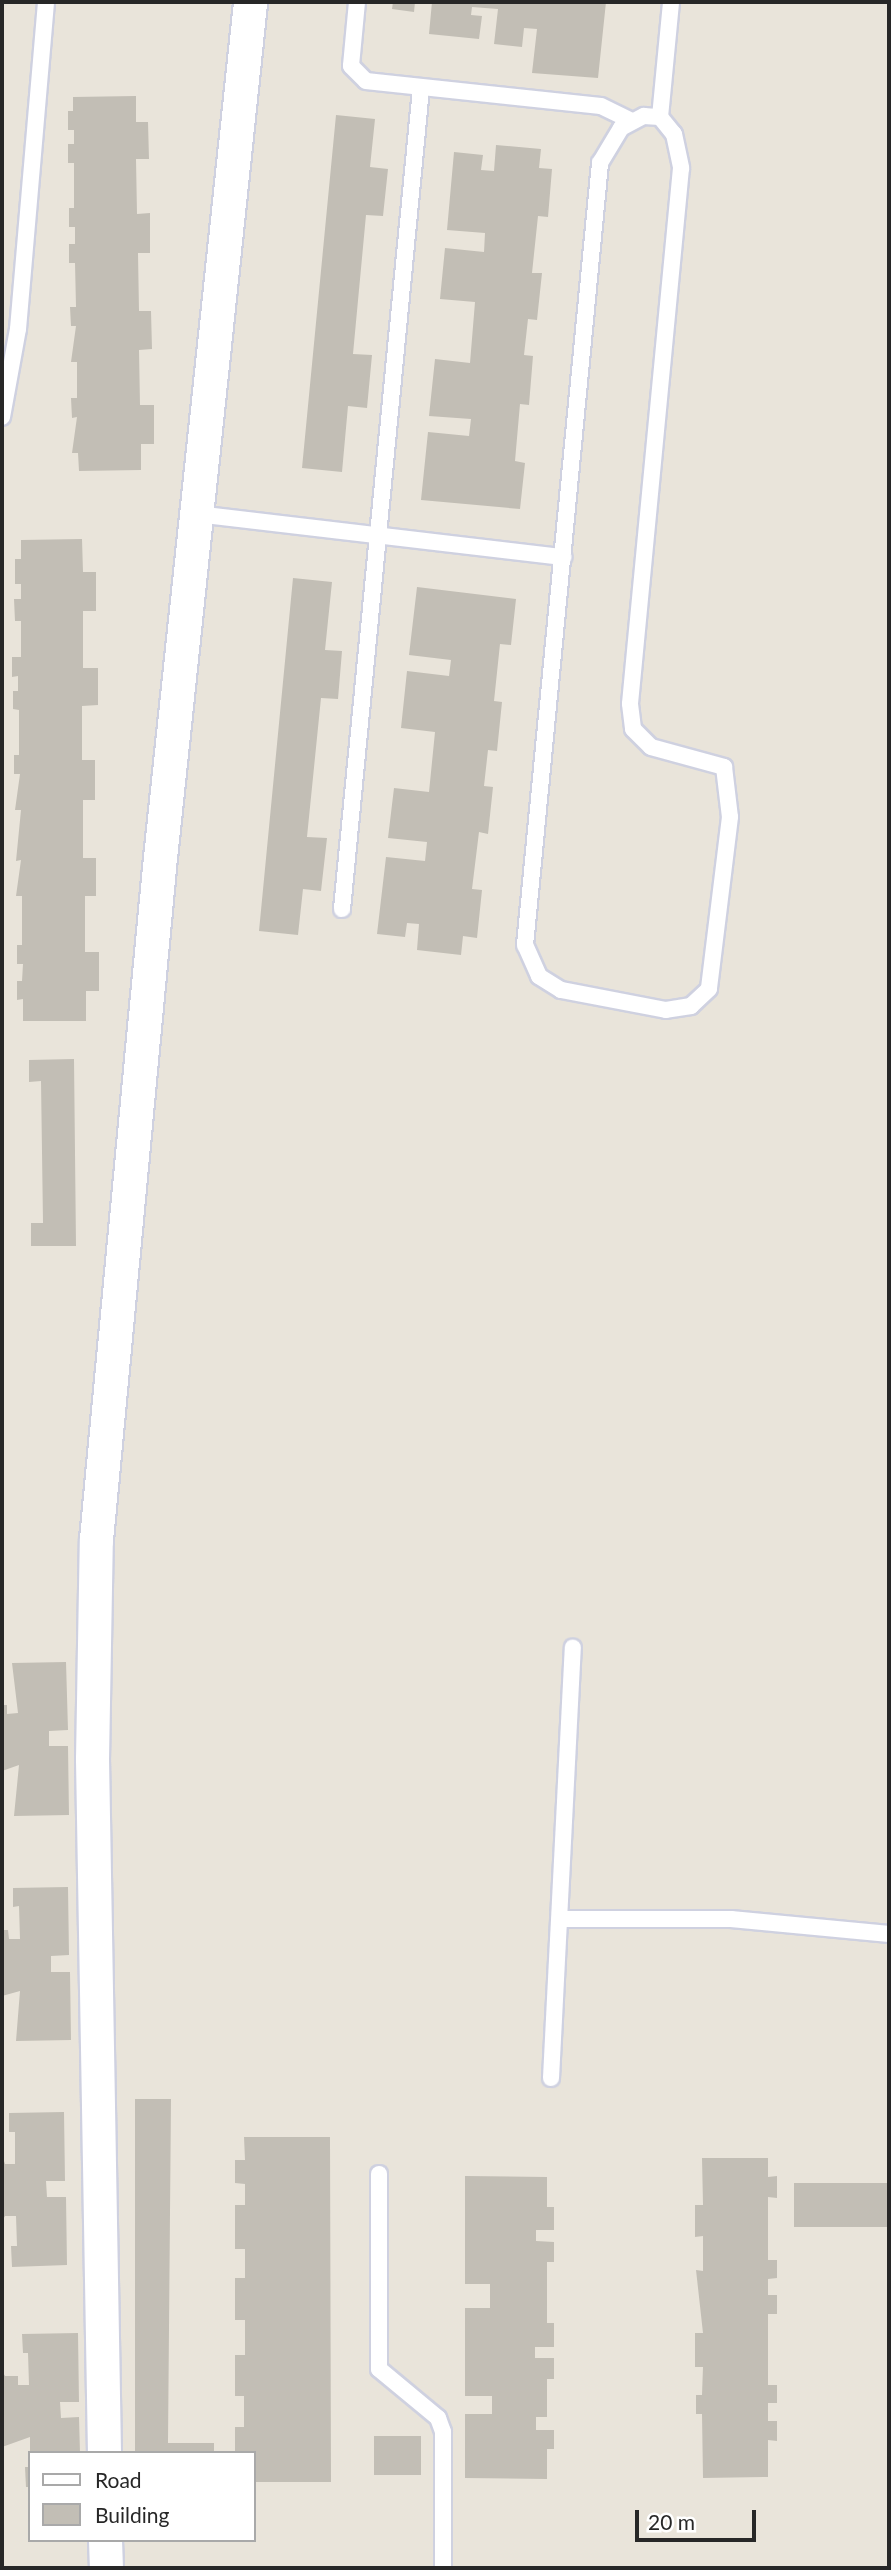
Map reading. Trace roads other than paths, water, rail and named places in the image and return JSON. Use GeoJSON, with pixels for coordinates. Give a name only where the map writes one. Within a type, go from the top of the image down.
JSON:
{"type":"FeatureCollection","features":[{"type":"Feature","properties":{"kind":"street"},"geometry":{"type":"LineString","coordinates":[[104,2451],[92,1759],[96,1539],[250,2]]}},
{"type":"Feature","properties":{"kind":"street"},"geometry":{"type":"LineString","coordinates":[[105,2542],[106,2568]]}},
{"type":"Feature","properties":{"kind":"lane"},"geometry":{"type":"LineString","coordinates":[[2,417],[18,329],[46,2]]}},
{"type":"Feature","properties":{"kind":"lane"},"geometry":{"type":"LineString","coordinates":[[357,2],[351,66],[366,81],[601,106],[632,121]]}},
{"type":"Feature","properties":{"kind":"lane"},"geometry":{"type":"LineString","coordinates":[[660,117],[632,121],[621,128],[600,163],[525,945],[539,975],[573,995],[666,1010],[691,1006],[709,989],[730,817],[728,778],[724,766],[640,741],[633,729],[631,704],[681,168],[674,134],[660,117],[671,2]]}},
{"type":"Feature","properties":{"kind":"lane"},"geometry":{"type":"LineString","coordinates":[[342,909],[421,88]]}},
{"type":"Feature","properties":{"kind":"lane"},"geometry":{"type":"LineString","coordinates":[[197,514],[563,556]]}},
{"type":"Feature","properties":{"kind":"lane"},"geometry":{"type":"LineString","coordinates":[[551,2078],[562,1919],[573,1648]]}},
{"type":"Feature","properties":{"kind":"lane"},"geometry":{"type":"LineString","coordinates":[[562,1919],[732,1919],[889,1934]]}},
{"type":"Feature","properties":{"kind":"lane"},"geometry":{"type":"LineString","coordinates":[[379,2174],[379,2369],[438,2418],[443,2432],[443,2568]]}}]}
